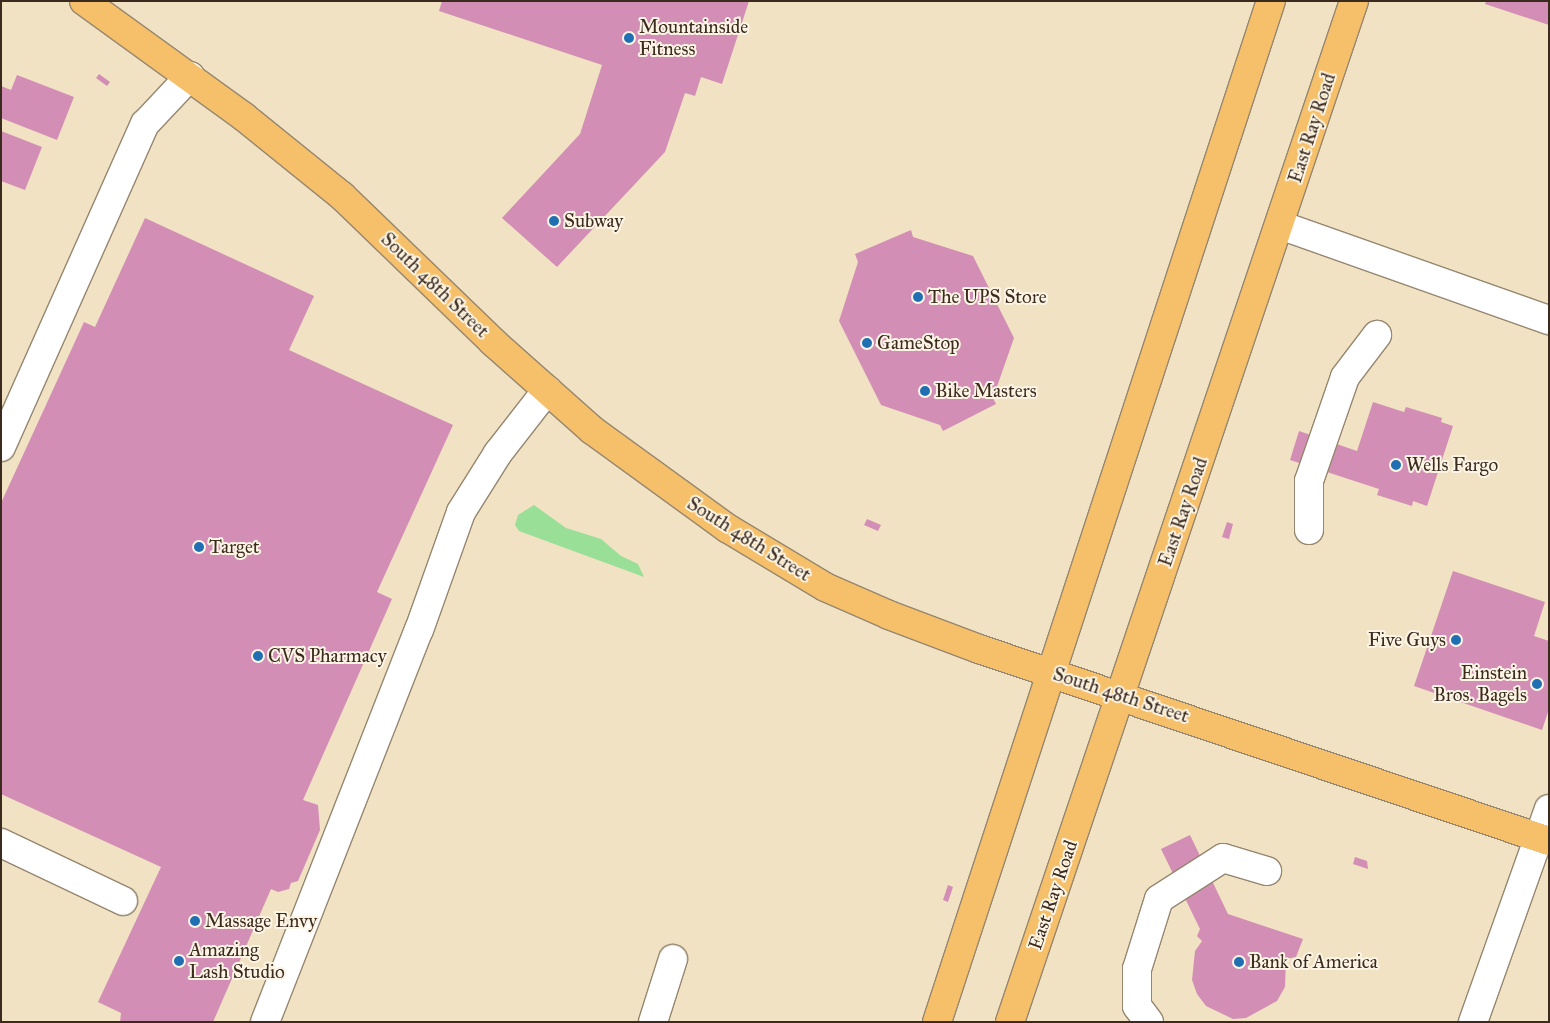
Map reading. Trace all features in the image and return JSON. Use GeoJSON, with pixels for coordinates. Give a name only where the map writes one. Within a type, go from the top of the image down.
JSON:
{"type":"FeatureCollection","features":[{"type":"Feature","properties":{"kind":"main road","name":"South 48th Street"},"geometry":{"type":"LineString","coordinates":[[84,1],[190,76],[342,196],[547,390],[592,430],[686,499],[825,587],[889,615],[1053,673],[1120,694],[1544,839]]}},
{"type":"Feature","properties":{"kind":"main road"},"geometry":{"type":"LineString","coordinates":[[937,1022],[1053,673],[1271,1]]}},
{"type":"Feature","properties":{"kind":"main road","name":"East Ray Road"},"geometry":{"type":"LineString","coordinates":[[1010,1022],[1354,1]]}},
{"type":"Feature","properties":{"kind":"lane"},"geometry":{"type":"LineString","coordinates":[[1,446],[144,124],[190,76]]}},
{"type":"Feature","properties":{"kind":"lane"},"geometry":{"type":"LineString","coordinates":[[1280,225],[1549,320]]}},
{"type":"Feature","properties":{"kind":"lane"},"geometry":{"type":"LineString","coordinates":[[1309,530],[1309,481],[1345,377],[1377,335]]}},
{"type":"Feature","properties":{"kind":"lane"},"geometry":{"type":"LineString","coordinates":[[265,1022],[419,630],[461,512],[498,453],[547,390]]}},
{"type":"Feature","properties":{"kind":"lane"},"geometry":{"type":"LineString","coordinates":[[1473,1022],[1544,839],[1549,809]]}},
{"type":"Feature","properties":{"kind":"lane"},"geometry":{"type":"LineString","coordinates":[[1,843],[123,900]]}},
{"type":"Feature","properties":{"kind":"lane"},"geometry":{"type":"LineString","coordinates":[[1150,1022],[1137,1006],[1137,969],[1159,899],[1223,858],[1268,871]]}},
{"type":"Feature","properties":{"kind":"lane"},"geometry":{"type":"LineString","coordinates":[[653,1022],[673,959]]}},
{"type":"Feature","properties":{"kind":"green space"},"geometry":{"type":"Polygon","coordinates":[[[534,505],[566,528],[601,539],[621,556],[638,564],[644,577],[519,531],[515,525],[518,515],[534,505]]]}},
{"type":"Feature","properties":{"kind":"building"},"geometry":{"type":"Polygon","coordinates":[[[442,1],[749,1],[722,84],[701,77],[695,96],[685,93],[665,152],[557,267],[502,218],[580,134],[602,65],[439,11],[442,1]]]}},
{"type":"Feature","properties":{"kind":"building"},"geometry":{"type":"Polygon","coordinates":[[[1486,1],[1549,1],[1549,25],[1485,4],[1486,1]]]}},
{"type":"Feature","properties":{"kind":"building"},"geometry":{"type":"Polygon","coordinates":[[[99,74],[110,82],[107,86],[96,78],[99,74]]]}},
{"type":"Feature","properties":{"kind":"building"},"geometry":{"type":"Polygon","coordinates":[[[17,75],[74,97],[57,140],[1,118],[1,86],[11,90],[17,75]]]}},
{"type":"Feature","properties":{"kind":"building"},"geometry":{"type":"Polygon","coordinates":[[[1,131],[42,147],[25,190],[1,181],[1,131]]]}},
{"type":"Feature","properties":{"kind":"building","name":"Target"},"geometry":{"type":"Polygon","coordinates":[[[145,218],[314,296],[289,350],[453,425],[377,592],[392,599],[303,800],[318,805],[320,830],[298,881],[291,883],[289,889],[278,892],[271,889],[213,1022],[120,1022],[121,1013],[98,1002],[161,867],[1,794],[1,503],[84,322],[95,327],[145,218]]]}},
{"type":"Feature","properties":{"kind":"building"},"geometry":{"type":"Polygon","coordinates":[[[911,230],[913,237],[973,256],[1014,338],[993,398],[996,404],[943,431],[940,425],[881,405],[839,321],[858,262],[855,254],[911,230]]]}},
{"type":"Feature","properties":{"kind":"building","name":"Wells Fargo"},"geometry":{"type":"Polygon","coordinates":[[[1373,402],[1404,412],[1406,407],[1442,418],[1441,422],[1453,426],[1427,506],[1413,501],[1412,506],[1377,495],[1379,489],[1290,460],[1299,431],[1357,451],[1373,402]]]}},
{"type":"Feature","properties":{"kind":"building"},"geometry":{"type":"Polygon","coordinates":[[[867,519],[881,525],[878,531],[864,525],[867,519]]]}},
{"type":"Feature","properties":{"kind":"building"},"geometry":{"type":"Polygon","coordinates":[[[1227,522],[1233,524],[1229,539],[1222,537],[1227,522]]]}},
{"type":"Feature","properties":{"kind":"building"},"geometry":{"type":"Polygon","coordinates":[[[1453,571],[1545,602],[1534,636],[1549,641],[1549,709],[1542,730],[1414,686],[1453,571]]]}},
{"type":"Feature","properties":{"kind":"building","name":"Bank of America"},"geometry":{"type":"Polygon","coordinates":[[[1190,835],[1228,914],[1303,939],[1296,957],[1286,959],[1285,987],[1277,1001],[1246,1018],[1233,1019],[1206,1006],[1197,994],[1192,980],[1195,951],[1202,941],[1197,936],[1200,929],[1161,849],[1190,835]]]}},
{"type":"Feature","properties":{"kind":"building"},"geometry":{"type":"Polygon","coordinates":[[[1355,857],[1367,861],[1368,869],[1353,864],[1355,857]]]}},
{"type":"Feature","properties":{"kind":"building"},"geometry":{"type":"Polygon","coordinates":[[[948,885],[953,887],[948,902],[943,900],[948,885]]]}},
{"type":"Feature","properties":{"kind":"place","name":"Mountainside Fitness"},"geometry":{"type":"Point","coordinates":[629,38]}},
{"type":"Feature","properties":{"kind":"place","name":"Subway"},"geometry":{"type":"Point","coordinates":[554,221]}},
{"type":"Feature","properties":{"kind":"place","name":"The UPS Store"},"geometry":{"type":"Point","coordinates":[918,297]}},
{"type":"Feature","properties":{"kind":"place","name":"GameStop"},"geometry":{"type":"Point","coordinates":[867,343]}},
{"type":"Feature","properties":{"kind":"place","name":"Bike Masters"},"geometry":{"type":"Point","coordinates":[925,391]}},
{"type":"Feature","properties":{"kind":"place","name":"Wells Fargo"},"geometry":{"type":"Point","coordinates":[1396,465]}},
{"type":"Feature","properties":{"kind":"place","name":"Target"},"geometry":{"type":"Point","coordinates":[199,547]}},
{"type":"Feature","properties":{"kind":"place","name":"Five Guys"},"geometry":{"type":"Point","coordinates":[1456,640]}},
{"type":"Feature","properties":{"kind":"place","name":"CVS Pharmacy"},"geometry":{"type":"Point","coordinates":[258,656]}},
{"type":"Feature","properties":{"kind":"place","name":"Einstein Bros. Bagels"},"geometry":{"type":"Point","coordinates":[1537,684]}},
{"type":"Feature","properties":{"kind":"place","name":"Massage Envy"},"geometry":{"type":"Point","coordinates":[195,921]}},
{"type":"Feature","properties":{"kind":"place","name":"Amazing Lash Studio"},"geometry":{"type":"Point","coordinates":[179,961]}},
{"type":"Feature","properties":{"kind":"place","name":"Bank of America"},"geometry":{"type":"Point","coordinates":[1239,962]}}]}
